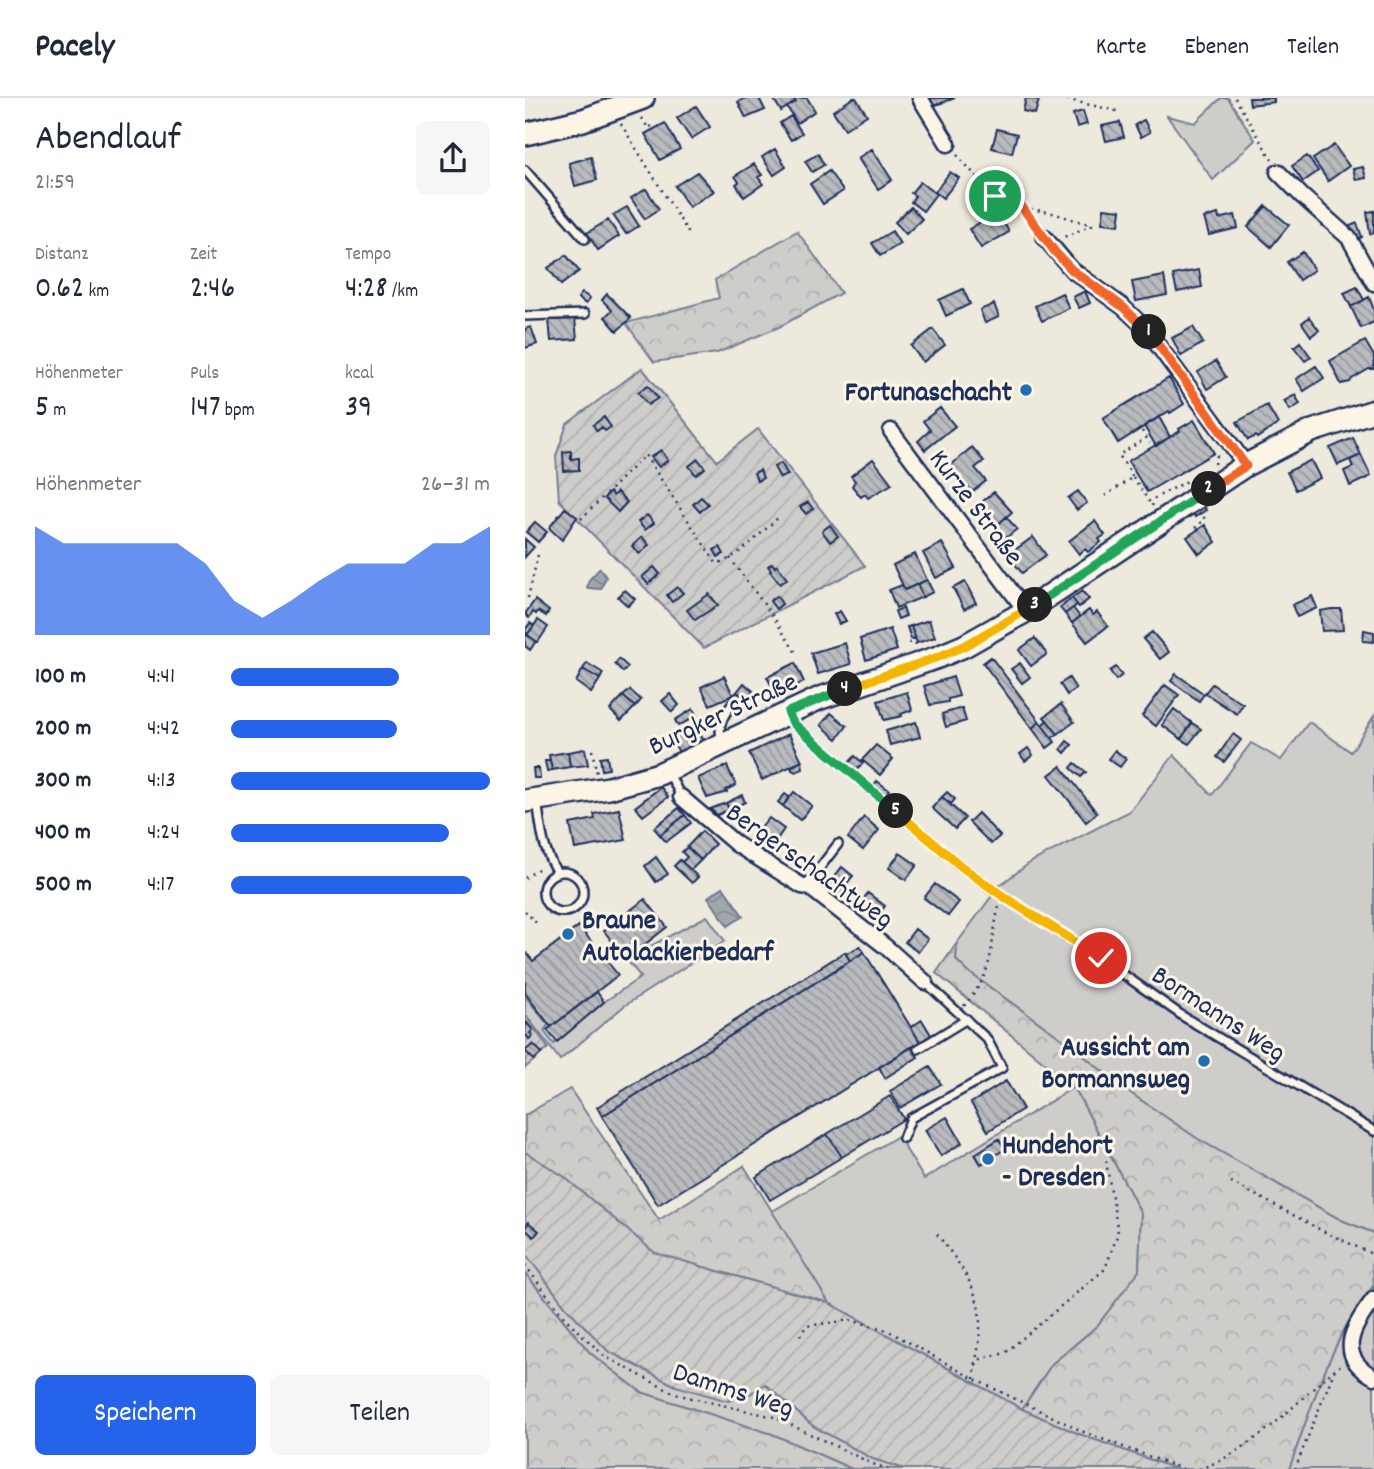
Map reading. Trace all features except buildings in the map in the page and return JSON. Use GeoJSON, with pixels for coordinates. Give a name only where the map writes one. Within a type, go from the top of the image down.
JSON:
{"type":"FeatureCollection","features":[{"type":"Feature","properties":{"kind":"main road"},"geometry":{"type":"LineString","coordinates":[[525,134],[583,120],[614,108],[641,106]]}},
{"type":"Feature","properties":{"kind":"main road","name":"Burgker Straße"},"geometry":{"type":"LineString","coordinates":[[531,800],[609,788],[667,770],[839,690],[938,657],[984,636],[1246,466],[1312,431],[1374,411]]}},
{"type":"Feature","properties":{"kind":"street"},"geometry":{"type":"LineString","coordinates":[[920,98],[948,144]]}},
{"type":"Feature","properties":{"kind":"street"},"geometry":{"type":"LineString","coordinates":[[1279,172],[1301,197],[1349,238],[1374,283]]}},
{"type":"Feature","properties":{"kind":"street"},"geometry":{"type":"LineString","coordinates":[[1044,237],[1072,270],[1123,307],[1146,329],[1246,466]]}},
{"type":"Feature","properties":{"kind":"street","name":"Kurze Straße"},"geometry":{"type":"LineString","coordinates":[[891,430],[1026,611]]}},
{"type":"Feature","properties":{"kind":"street","name":"Bergerschachtweg"},"geometry":{"type":"LineString","coordinates":[[681,797],[736,844],[802,886],[809,887],[886,947],[925,982]]}},
{"type":"Feature","properties":{"kind":"street"},"geometry":{"type":"LineString","coordinates":[[1374,1299],[1349,1344],[1351,1358],[1360,1370],[1374,1377]]}},
{"type":"Feature","properties":{"kind":"lane"},"geometry":{"type":"LineString","coordinates":[[525,170],[585,239]]}},
{"type":"Feature","properties":{"kind":"lane"},"geometry":{"type":"LineString","coordinates":[[525,316],[585,314]]}},
{"type":"Feature","properties":{"kind":"lane"},"geometry":{"type":"LineString","coordinates":[[725,744],[720,736],[722,722],[727,710],[737,698]]}},
{"type":"Feature","properties":{"kind":"lane","name":"Bormanns Weg"},"geometry":{"type":"LineString","coordinates":[[788,712],[793,723],[962,867],[1101,958],[1184,1017],[1374,1131]]}},
{"type":"Feature","properties":{"kind":"lane","name":"Bergerschachtweg"},"geometry":{"type":"LineString","coordinates":[[667,770],[681,797]]}},
{"type":"Feature","properties":{"kind":"lane"},"geometry":{"type":"LineString","coordinates":[[531,800],[542,842],[557,873]]}},
{"type":"Feature","properties":{"kind":"lane"},"geometry":{"type":"LineString","coordinates":[[802,886],[811,879],[838,844]]}},
{"type":"Feature","properties":{"kind":"lane"},"geometry":{"type":"LineString","coordinates":[[557,873],[573,874],[584,887],[582,901],[572,910],[558,911],[547,903],[543,890],[548,879],[557,873]]}},
{"type":"Feature","properties":{"kind":"lane"},"geometry":{"type":"LineString","coordinates":[[584,887],[593,883]]}},
{"type":"Feature","properties":{"kind":"lane","name":"Bergerschachtweg"},"geometry":{"type":"LineString","coordinates":[[904,1138],[911,1118],[1002,1068],[987,1039],[925,982]]}},
{"type":"Feature","properties":{"kind":"lane"},"geometry":{"type":"LineString","coordinates":[[918,1049],[967,1019]]}},
{"type":"Feature","properties":{"kind":"path"},"geometry":{"type":"LineString","coordinates":[[1060,98],[1121,112]]}},
{"type":"Feature","properties":{"kind":"path"},"geometry":{"type":"LineString","coordinates":[[1235,98],[1279,172]]}},
{"type":"Feature","properties":{"kind":"path"},"geometry":{"type":"LineString","coordinates":[[641,106],[647,128],[656,124]]}},
{"type":"Feature","properties":{"kind":"path"},"geometry":{"type":"LineString","coordinates":[[614,108],[617,119],[689,234]]}},
{"type":"Feature","properties":{"kind":"path"},"geometry":{"type":"LineString","coordinates":[[948,144],[995,196],[1022,207],[1092,225],[1074,234]]}},
{"type":"Feature","properties":{"kind":"path"},"geometry":{"type":"LineString","coordinates":[[1022,207],[1044,237]]}},
{"type":"Feature","properties":{"kind":"path"},"geometry":{"type":"LineString","coordinates":[[1142,431],[1150,443]]}},
{"type":"Feature","properties":{"kind":"path"},"geometry":{"type":"LineString","coordinates":[[1146,438],[1119,455],[1152,506],[1155,498],[1199,474]]}},
{"type":"Feature","properties":{"kind":"path"},"geometry":{"type":"LineString","coordinates":[[1208,468],[1216,463],[1218,450]]}},
{"type":"Feature","properties":{"kind":"path"},"geometry":{"type":"LineString","coordinates":[[581,519],[645,455],[716,563],[720,564],[730,558],[780,516]]}},
{"type":"Feature","properties":{"kind":"path"},"geometry":{"type":"LineString","coordinates":[[1105,496],[1133,477]]}},
{"type":"Feature","properties":{"kind":"path"},"geometry":{"type":"LineString","coordinates":[[1195,528],[1205,519],[1201,515],[1196,518]]}},
{"type":"Feature","properties":{"kind":"path"},"geometry":{"type":"LineString","coordinates":[[528,598],[538,555]]}},
{"type":"Feature","properties":{"kind":"path"},"geometry":{"type":"LineString","coordinates":[[730,558],[796,653]]}},
{"type":"Feature","properties":{"kind":"path"},"geometry":{"type":"LineString","coordinates":[[592,750],[598,780]]}},
{"type":"Feature","properties":{"kind":"path"},"geometry":{"type":"LineString","coordinates":[[525,878],[538,869]]}},
{"type":"Feature","properties":{"kind":"path"},"geometry":{"type":"LineString","coordinates":[[959,1012],[981,987],[991,964],[995,922],[1004,897]]}},
{"type":"Feature","properties":{"kind":"path"},"geometry":{"type":"LineString","coordinates":[[525,911],[539,926]]}},
{"type":"Feature","properties":{"kind":"path"},"geometry":{"type":"LineString","coordinates":[[975,1366],[981,1359],[1005,1353],[1105,1269],[1118,1233],[1106,1161]]}},
{"type":"Feature","properties":{"kind":"path"},"geometry":{"type":"LineString","coordinates":[[1231,1182],[1374,1255]]}},
{"type":"Feature","properties":{"kind":"path"},"geometry":{"type":"LineString","coordinates":[[937,1234],[956,1259],[978,1299],[982,1324],[974,1379]]}},
{"type":"Feature","properties":{"kind":"path","name":"Damms Weg"},"geometry":{"type":"LineString","coordinates":[[525,1265],[563,1316],[604,1356],[675,1394],[773,1417],[888,1469]]}},
{"type":"Feature","properties":{"kind":"path"},"geometry":{"type":"LineString","coordinates":[[800,1336],[806,1326],[850,1320],[887,1330],[974,1379],[1086,1433],[1183,1469]]}},
{"type":"Feature","properties":{"kind":"path"},"geometry":{"type":"LineString","coordinates":[[1199,1469],[1215,1464],[1245,1445],[1351,1358]]}},
{"type":"Feature","properties":{"kind":"path"},"geometry":{"type":"LineString","coordinates":[[1295,1469],[1335,1369]]}},
{"type":"Feature","properties":{"kind":"green space"},"geometry":{"type":"Polygon","coordinates":[[[1221,98],[1228,98],[1255,140],[1213,180],[1167,116],[1195,123],[1221,98]]]}},
{"type":"Feature","properties":{"kind":"green space"},"geometry":{"type":"Polygon","coordinates":[[[797,231],[841,293],[779,327],[717,353],[654,362],[626,323],[719,298],[715,280],[797,231]]]}},
{"type":"Feature","properties":{"kind":"green space"},"geometry":{"type":"Polygon","coordinates":[[[642,368],[717,461],[758,429],[865,566],[704,648],[559,500],[556,456],[567,424],[642,368]]]}},
{"type":"Feature","properties":{"kind":"green space"},"geometry":{"type":"Polygon","coordinates":[[[1374,716],[1374,1233],[1341,1220],[1198,1139],[1123,1088],[956,960],[957,943],[1000,885],[1031,862],[1130,811],[1174,755],[1212,795],[1251,743],[1281,760],[1309,722],[1351,752],[1374,716]]]}},
{"type":"Feature","properties":{"kind":"green space"},"geometry":{"type":"Polygon","coordinates":[[[707,916],[725,941],[624,1006],[560,1060],[525,1014],[525,996],[548,1025],[544,1031],[554,1044],[604,1002],[641,977],[626,959],[707,916]]]}},
{"type":"Feature","properties":{"kind":"green space"},"geometry":{"type":"Polygon","coordinates":[[[957,943],[956,960],[967,971],[1069,1044],[1123,1088],[1198,1139],[1341,1220],[1374,1233],[1374,1285],[1359,1305],[1334,1349],[1289,1469],[1176,1469],[1079,1434],[1022,1409],[1052,1364],[1097,1326],[1139,1271],[1141,1213],[1074,1087],[936,973],[957,943]]]}},
{"type":"Feature","properties":{"kind":"green space"},"geometry":{"type":"Polygon","coordinates":[[[525,1015],[548,1048],[525,1068],[525,1015]]]}},
{"type":"Feature","properties":{"kind":"green space"},"geometry":{"type":"Polygon","coordinates":[[[1074,1087],[1141,1213],[1139,1271],[1097,1326],[1052,1364],[1022,1409],[829,1303],[771,1212],[898,1136],[924,1179],[1074,1087]]]}},
{"type":"Feature","properties":{"kind":"green space"},"geometry":{"type":"Polygon","coordinates":[[[570,1089],[659,1220],[744,1166],[829,1303],[655,1253],[563,1176],[525,1152],[525,1115],[570,1089]]]}},
{"type":"Feature","properties":{"kind":"green space"},"geometry":{"type":"Polygon","coordinates":[[[525,1152],[563,1176],[655,1253],[829,1303],[1022,1409],[1079,1434],[1176,1469],[905,1469],[873,1459],[813,1426],[765,1384],[748,1395],[728,1401],[676,1386],[608,1351],[566,1307],[525,1253],[525,1152]]]}},
{"type":"Feature","properties":{"kind":"green space"},"geometry":{"type":"Polygon","coordinates":[[[525,1253],[566,1307],[608,1351],[676,1386],[748,1395],[765,1384],[813,1426],[873,1459],[905,1469],[852,1469],[772,1434],[641,1392],[590,1353],[525,1273],[525,1253]]]}},
{"type":"Feature","properties":{"kind":"green space"},"geometry":{"type":"Polygon","coordinates":[[[525,1273],[590,1353],[641,1392],[772,1434],[852,1469],[525,1469],[525,1273]]]}},
{"type":"Feature","properties":{"kind":"green space"},"geometry":{"type":"Polygon","coordinates":[[[1374,1285],[1374,1469],[1289,1469],[1334,1349],[1359,1305],[1374,1285]]]}},
{"type":"Feature","properties":{"kind":"water"},"geometry":{"type":"Polygon","coordinates":[[[600,568],[606,577],[601,589],[587,588],[589,580],[600,568]]]}},
{"type":"Feature","properties":{"kind":"water"},"geometry":{"type":"Polygon","coordinates":[[[723,887],[743,916],[728,926],[708,897],[723,887]]]}},
{"type":"Feature","properties":{"kind":"place","name":"Fortunaschacht"},"geometry":{"type":"Point","coordinates":[1026,390]}},
{"type":"Feature","properties":{"kind":"place","name":"Braune Autolackierbedarf"},"geometry":{"type":"Point","coordinates":[568,934]}},
{"type":"Feature","properties":{"kind":"place","name":"Aussicht am Bormannsweg"},"geometry":{"type":"Point","coordinates":[1204,1061]}},
{"type":"Feature","properties":{"kind":"place","name":"Hundehort - Dresden"},"geometry":{"type":"Point","coordinates":[988,1159]}},
{"type":"Feature","properties":{"kind":"route"},"geometry":{"type":"LineString","coordinates":[[995,196],[1022,207],[1055,252],[1072,270],[1123,307],[1146,329],[1243,458],[1246,466],[1085,570],[1057,592],[995,630],[938,657],[839,690],[788,712],[793,723],[962,867],[1101,958]]}}]}
